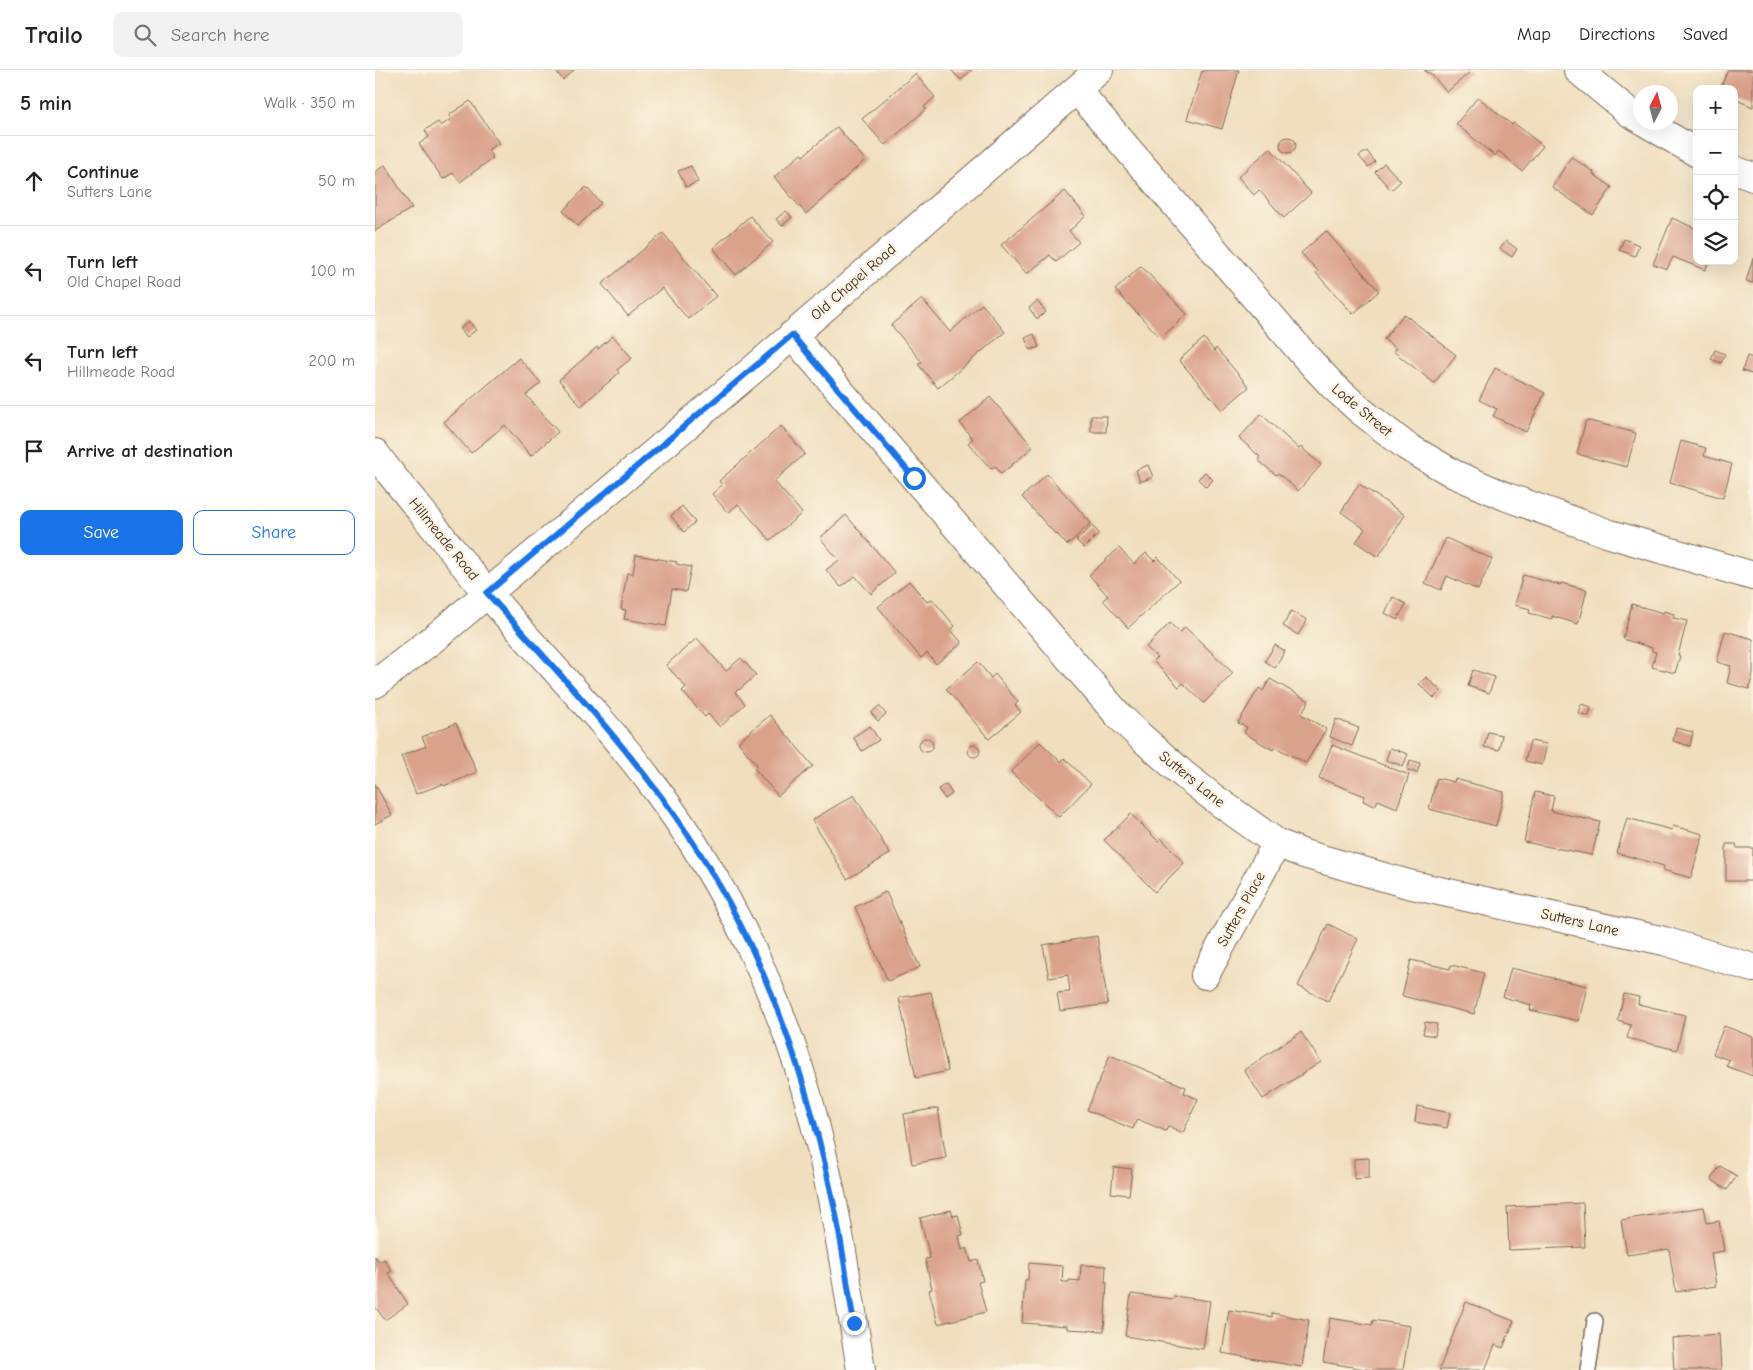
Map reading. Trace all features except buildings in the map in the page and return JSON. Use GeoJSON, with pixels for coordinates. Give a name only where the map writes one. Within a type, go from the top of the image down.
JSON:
{"type":"FeatureCollection","features":[{"type":"Feature","properties":{"kind":"street","name":"Old Chapel Road"},"geometry":{"type":"LineString","coordinates":[[375,684],[437,636],[792,335],[1099,70]]}},
{"type":"Feature","properties":{"kind":"street"},"geometry":{"type":"LineString","coordinates":[[1578,70],[1633,115]]}},
{"type":"Feature","properties":{"kind":"street","name":"Lode Street"},"geometry":{"type":"LineString","coordinates":[[1077,90],[1306,357],[1333,386],[1361,411],[1407,446],[1454,474],[1507,497],[1610,534],[1753,576]]}},
{"type":"Feature","properties":{"kind":"street"},"geometry":{"type":"LineString","coordinates":[[1659,130],[1693,150]]}},
{"type":"Feature","properties":{"kind":"street"},"geometry":{"type":"LineString","coordinates":[[1738,171],[1753,177]]}},
{"type":"Feature","properties":{"kind":"street","name":"Sutters Lane"},"geometry":{"type":"LineString","coordinates":[[792,335],[1119,716],[1183,774],[1277,843],[1338,866],[1408,884],[1664,941],[1753,968]]}},
{"type":"Feature","properties":{"kind":"street","name":"Hillmeade Road"},"geometry":{"type":"LineString","coordinates":[[375,452],[487,593],[607,727],[652,783],[689,836],[749,942],[787,1035],[815,1120],[831,1189],[861,1370]]}},
{"type":"Feature","properties":{"kind":"street","name":"Sutters Place"},"geometry":{"type":"LineString","coordinates":[[1205,975],[1277,843]]}},
{"type":"Feature","properties":{"kind":"lane"},"geometry":{"type":"LineString","coordinates":[[1588,1370],[1595,1321]]}},
{"type":"Feature","properties":{"kind":"route"},"geometry":{"type":"LineString","coordinates":[[854,1323],[831,1189],[815,1120],[793,1052],[749,942],[689,836],[652,783],[607,727],[487,593],[792,335],[914,478]]}}]}
